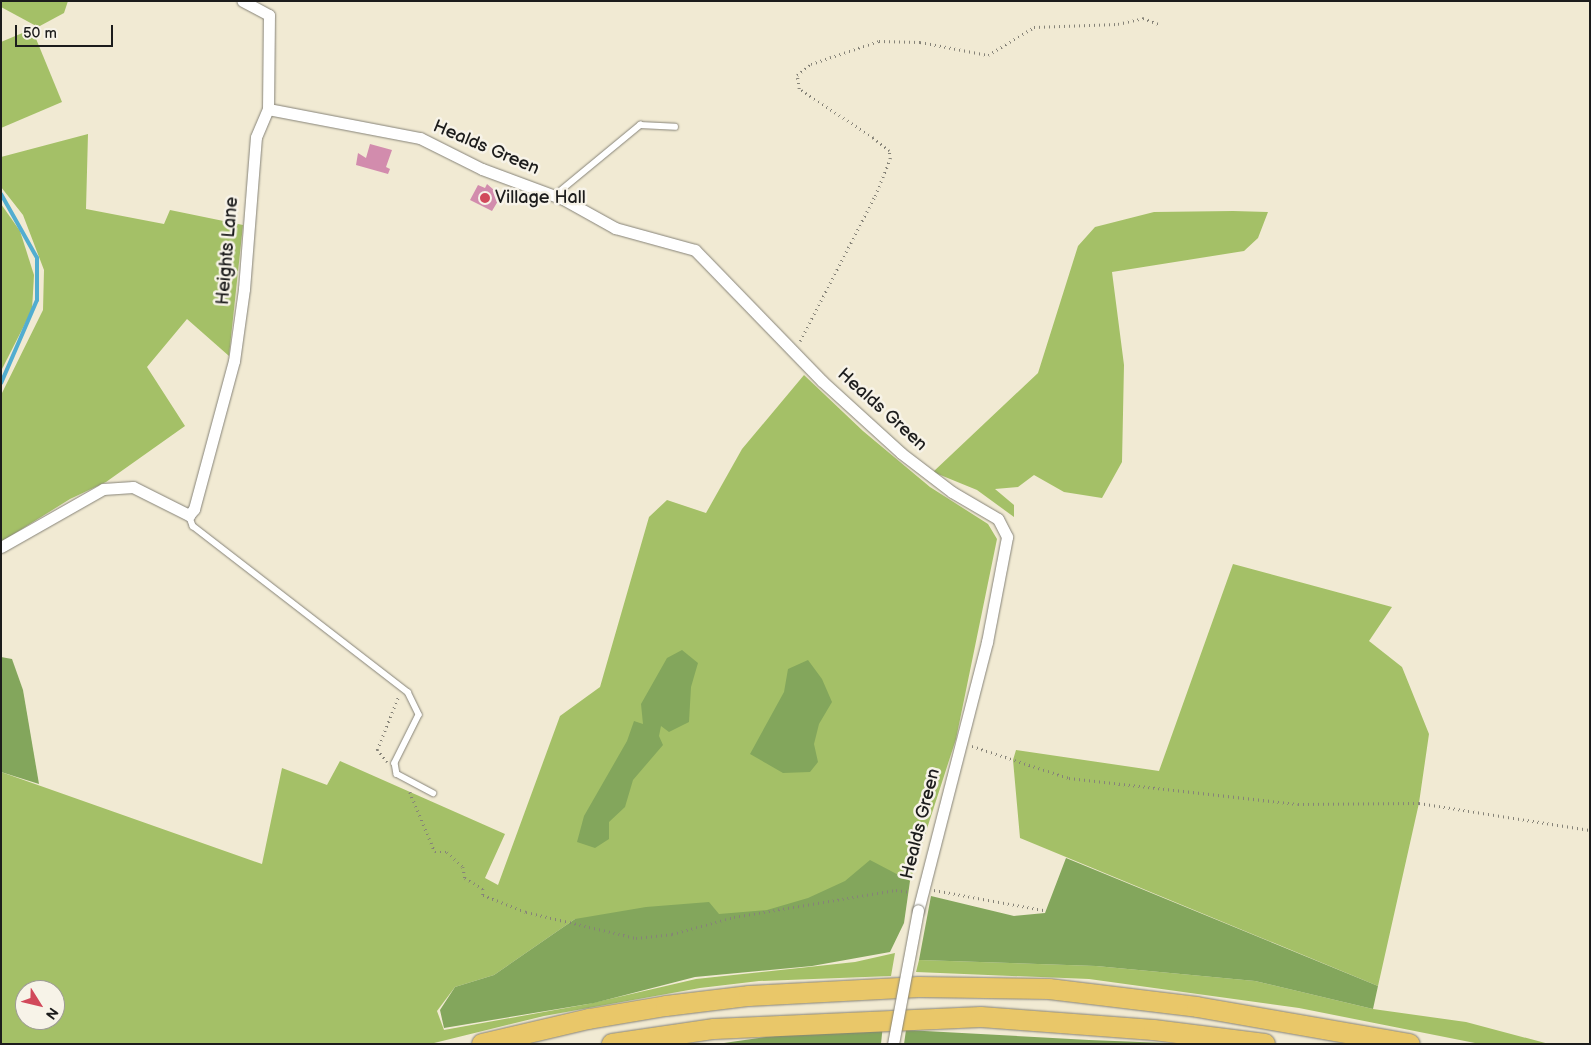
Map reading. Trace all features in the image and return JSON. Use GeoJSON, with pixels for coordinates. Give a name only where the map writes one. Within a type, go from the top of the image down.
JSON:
{"type":"FeatureCollection","features":[{"type":"Feature","properties":{"kind":"highway"},"geometry":{"type":"LineString","coordinates":[[482,1044],[589,1019],[666,1006],[749,996],[919,986],[1059,990],[1197,1007],[1410,1044]]}},
{"type":"Feature","properties":{"kind":"highway"},"geometry":{"type":"LineString","coordinates":[[612,1044],[714,1029],[981,1017],[1154,1030],[1266,1044]]}},
{"type":"Feature","properties":{"kind":"street","name":"Heights Lane"},"geometry":{"type":"LineString","coordinates":[[189,515],[194,509],[234,361],[244,289],[256,137],[268,109],[268,15],[243,1]]}},
{"type":"Feature","properties":{"kind":"street","name":"Healds Green"},"geometry":{"type":"LineString","coordinates":[[268,109],[420,138],[482,170],[554,196],[615,228],[695,250],[794,352],[901,453],[952,492],[998,519],[1007,537],[987,642],[918,890],[918,910],[893,1044]]}},
{"type":"Feature","properties":{"kind":"street"},"geometry":{"type":"LineString","coordinates":[[1,547],[103,489],[133,487],[189,515]]}},
{"type":"Feature","properties":{"kind":"lane"},"geometry":{"type":"LineString","coordinates":[[554,196],[640,124],[675,127]]}},
{"type":"Feature","properties":{"kind":"lane"},"geometry":{"type":"LineString","coordinates":[[189,515],[193,526],[408,692],[419,715],[395,763],[397,774],[433,793]]}},
{"type":"Feature","properties":{"kind":"path"},"geometry":{"type":"LineString","coordinates":[[794,352],[875,196],[890,159],[889,151],[873,138],[799,89],[797,75],[811,64],[880,41],[920,42],[988,54],[1034,27],[1118,24],[1143,18],[1162,26]]}},
{"type":"Feature","properties":{"kind":"path"},"geometry":{"type":"LineString","coordinates":[[388,764],[377,750],[402,687]]}},
{"type":"Feature","properties":{"kind":"path"},"geometry":{"type":"LineString","coordinates":[[961,741],[1069,778],[1298,804],[1419,803],[1590,830]]}},
{"type":"Feature","properties":{"kind":"path"},"geometry":{"type":"LineString","coordinates":[[404,785],[415,798],[435,852],[447,852],[463,867],[465,878],[483,888],[483,895],[526,912],[636,938],[672,934],[734,917],[886,892],[918,890],[1043,910]]}},
{"type":"Feature","properties":{"kind":"green space"},"geometry":{"type":"Polygon","coordinates":[[[1,1],[68,1],[64,13],[38,27],[1,7],[1,1]]]}},
{"type":"Feature","properties":{"kind":"green space"},"geometry":{"type":"Polygon","coordinates":[[[32,29],[62,102],[1,128],[1,42],[32,29]]]}},
{"type":"Feature","properties":{"kind":"green space"},"geometry":{"type":"Polygon","coordinates":[[[88,134],[86,209],[164,224],[170,210],[243,225],[229,356],[187,319],[147,367],[185,426],[106,482],[70,499],[1,542],[1,395],[43,310],[44,270],[23,215],[1,187],[1,157],[88,134]]]}},
{"type":"Feature","properties":{"kind":"green space"},"geometry":{"type":"Polygon","coordinates":[[[1,204],[20,231],[34,275],[32,310],[1,371],[1,204]]]}},
{"type":"Feature","properties":{"kind":"green space"},"geometry":{"type":"Polygon","coordinates":[[[1154,212],[1268,212],[1258,238],[1244,251],[1112,272],[1124,365],[1122,462],[1102,498],[1064,492],[1034,475],[1018,487],[995,489],[1014,505],[1014,517],[977,490],[933,472],[1038,373],[1078,246],[1095,227],[1154,212]]]}},
{"type":"Feature","properties":{"kind":"green space"},"geometry":{"type":"Polygon","coordinates":[[[804,375],[863,431],[930,487],[988,524],[997,539],[956,739],[910,881],[736,924],[575,919],[494,975],[455,987],[437,1011],[444,1030],[588,1004],[696,979],[855,962],[895,953],[891,976],[759,981],[700,988],[544,1016],[430,1044],[1,1044],[1,772],[262,864],[282,768],[327,785],[340,761],[505,834],[485,878],[498,885],[560,716],[600,687],[649,517],[667,500],[706,513],[742,449],[804,375]]]}},
{"type":"Feature","properties":{"kind":"green space"},"geometry":{"type":"Polygon","coordinates":[[[1233,564],[1392,607],[1369,641],[1402,667],[1429,734],[1419,803],[1378,986],[1020,838],[1013,760],[1016,750],[1159,771],[1233,564]]]}},
{"type":"Feature","properties":{"kind":"green space"},"geometry":{"type":"Polygon","coordinates":[[[682,650],[698,663],[691,687],[689,722],[669,732],[661,726],[659,736],[663,745],[633,780],[625,807],[609,822],[609,839],[595,848],[577,842],[584,816],[627,741],[634,721],[643,724],[641,704],[667,658],[682,650]]]}},
{"type":"Feature","properties":{"kind":"green space"},"geometry":{"type":"Polygon","coordinates":[[[1,657],[12,659],[23,690],[39,784],[1,772],[1,657]]]}},
{"type":"Feature","properties":{"kind":"green space"},"geometry":{"type":"Polygon","coordinates":[[[808,660],[822,679],[832,702],[819,724],[814,744],[818,762],[810,772],[783,773],[750,754],[784,692],[788,669],[808,660]]]}},
{"type":"Feature","properties":{"kind":"green space"},"geometry":{"type":"Polygon","coordinates":[[[1066,858],[1378,986],[1373,1009],[1255,981],[1096,966],[919,960],[931,896],[1014,916],[1045,913],[1066,858]]]}},
{"type":"Feature","properties":{"kind":"green space"},"geometry":{"type":"Polygon","coordinates":[[[870,860],[910,881],[904,923],[890,952],[812,966],[695,977],[594,1003],[444,1028],[440,1010],[455,987],[494,975],[575,919],[646,907],[709,902],[719,914],[767,910],[808,898],[845,881],[870,860]]]}},
{"type":"Feature","properties":{"kind":"green space"},"geometry":{"type":"Polygon","coordinates":[[[919,960],[1096,966],[1255,981],[1373,1009],[1466,1022],[1549,1044],[1480,1044],[1299,1008],[1089,979],[916,972],[919,960]]]}},
{"type":"Feature","properties":{"kind":"green space"},"geometry":{"type":"Polygon","coordinates":[[[883,1024],[881,1044],[717,1044],[766,1037],[883,1024]]]}},
{"type":"Feature","properties":{"kind":"green space"},"geometry":{"type":"Polygon","coordinates":[[[906,1030],[1089,1040],[1191,1044],[904,1044],[906,1030]]]}},
{"type":"Feature","properties":{"kind":"building"},"geometry":{"type":"Polygon","coordinates":[[[370,144],[392,150],[386,167],[390,169],[388,174],[356,165],[358,153],[366,158],[370,144]]]}},
{"type":"Feature","properties":{"kind":"building","name":"Village Hall"},"geometry":{"type":"Polygon","coordinates":[[[487,184],[501,196],[492,211],[470,200],[478,185],[485,188],[487,184]]]}},
{"type":"Feature","properties":{"kind":"waterway"},"geometry":{"type":"LineString","coordinates":[[1,194],[37,258],[37,300],[1,383]]}},
{"type":"Feature","properties":{"kind":"place","name":"Village Hall"},"geometry":{"type":"Point","coordinates":[485,198]}}]}
